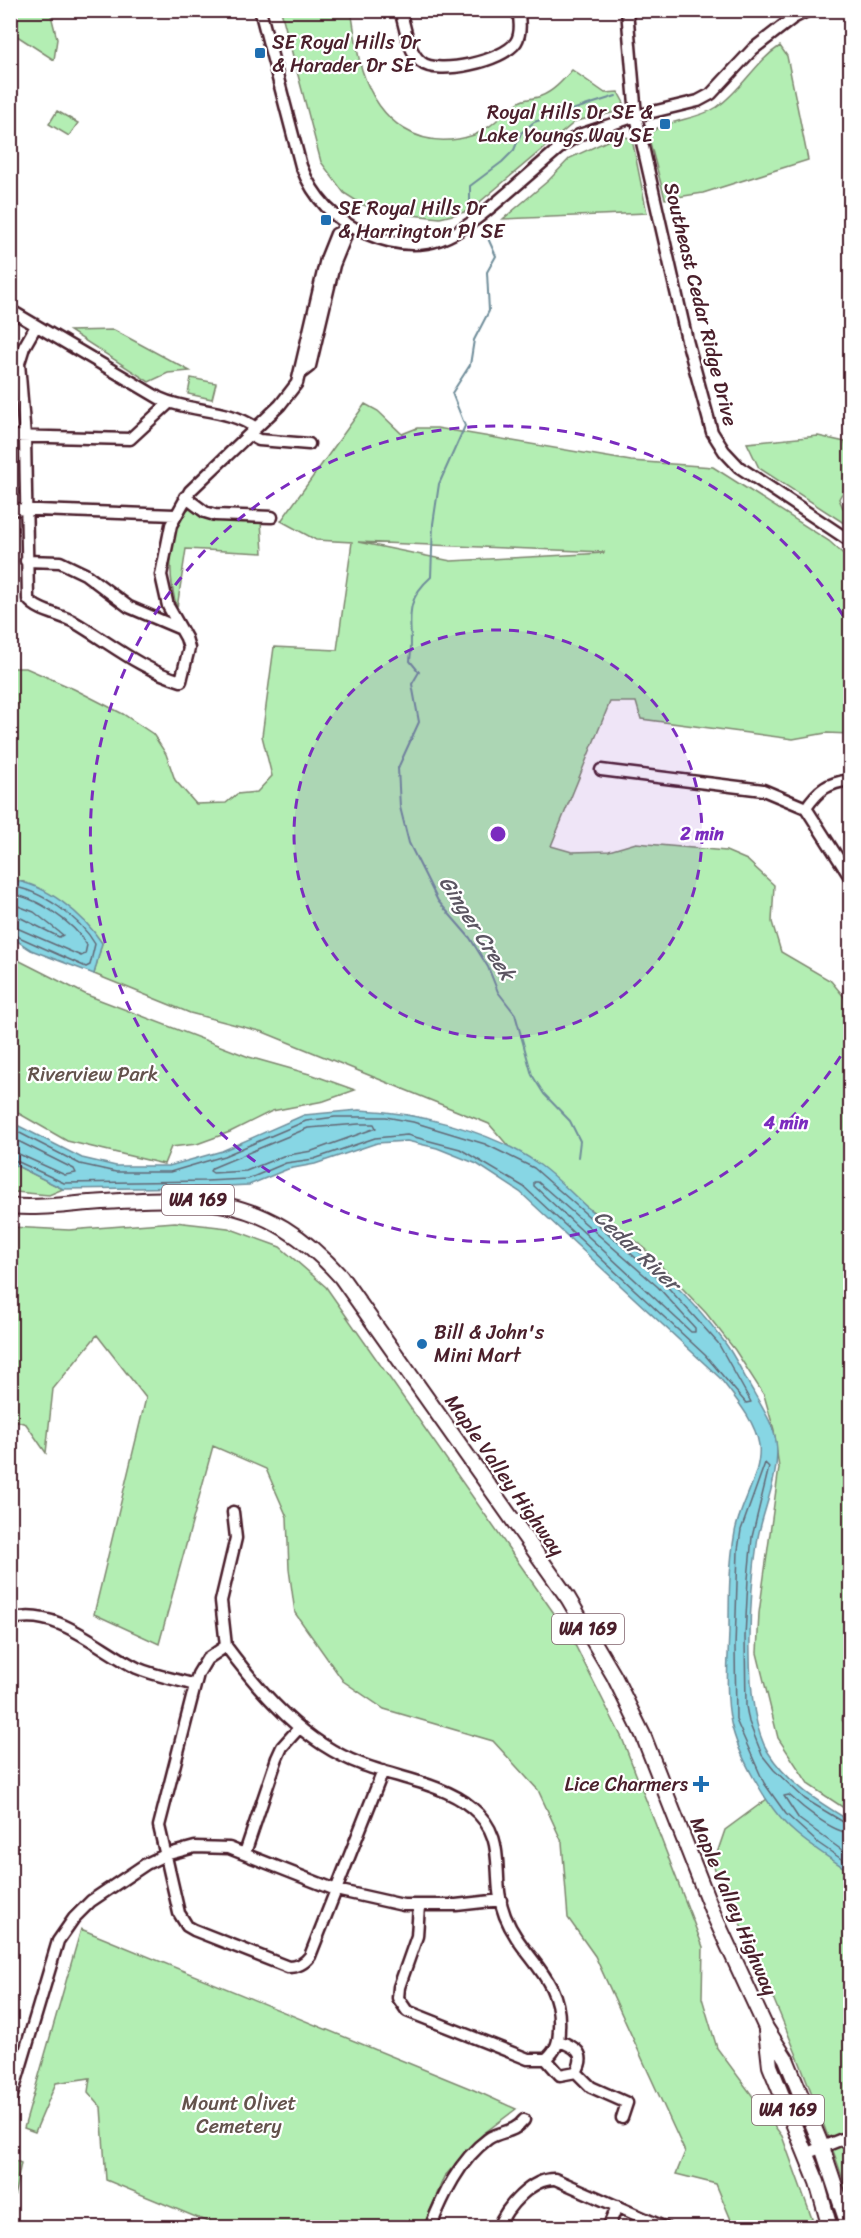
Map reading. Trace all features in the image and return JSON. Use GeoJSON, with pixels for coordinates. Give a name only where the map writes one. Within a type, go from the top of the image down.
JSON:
{"type":"FeatureCollection","features":[{"type":"Feature","properties":{"kind":"main road","name":"Maple Valley Highway"},"geometry":{"type":"LineString","coordinates":[[10,1206],[182,1198],[232,1206],[281,1224],[328,1262],[472,1460],[573,1605],[601,1652],[643,1736],[713,1913],[766,2028],[786,2060],[822,2147],[849,2228]]}},
{"type":"Feature","properties":{"kind":"main road","name":"Maple Valley Highway"},"geometry":{"type":"LineString","coordinates":[[766,2028],[770,2066],[805,2154],[830,2228]]}},
{"type":"Feature","properties":{"kind":"street"},"geometry":{"type":"LineString","coordinates":[[36,326],[15,356],[26,437],[27,592],[33,604],[73,621],[127,658],[161,675],[181,681],[189,648],[168,606],[161,576],[166,540],[175,515],[185,497],[290,395],[301,373],[310,366],[334,265],[345,238],[343,228],[318,199],[304,176],[260,10]]}},
{"type":"Feature","properties":{"kind":"street"},"geometry":{"type":"LineString","coordinates":[[400,10],[413,53],[420,62],[432,69],[497,57],[516,42],[519,31],[518,10]]}},
{"type":"Feature","properties":{"kind":"street","name":"Southeast Cedar Ridge Drive"},"geometry":{"type":"LineString","coordinates":[[627,10],[636,116],[687,340],[712,432],[724,451],[739,467],[850,542]]}},
{"type":"Feature","properties":{"kind":"street"},"geometry":{"type":"LineString","coordinates":[[343,228],[399,243],[418,244],[454,235],[472,223],[563,145],[579,135],[636,116],[698,101],[711,94],[753,49],[793,18],[809,10]]}},
{"type":"Feature","properties":{"kind":"street"},"geometry":{"type":"LineString","coordinates":[[10,310],[169,403],[229,414],[253,431],[259,440],[309,444]]}},
{"type":"Feature","properties":{"kind":"street"},"geometry":{"type":"LineString","coordinates":[[10,436],[130,439],[169,403]]}},
{"type":"Feature","properties":{"kind":"street"},"geometry":{"type":"LineString","coordinates":[[185,497],[206,512],[215,515],[272,517]]}},
{"type":"Feature","properties":{"kind":"street"},"geometry":{"type":"LineString","coordinates":[[10,509],[175,515]]}},
{"type":"Feature","properties":{"kind":"street"},"geometry":{"type":"LineString","coordinates":[[26,561],[60,562],[85,573],[129,607],[181,629]]}},
{"type":"Feature","properties":{"kind":"street"},"geometry":{"type":"LineString","coordinates":[[601,770],[763,790],[806,808],[850,877]]}},
{"type":"Feature","properties":{"kind":"street"},"geometry":{"type":"LineString","coordinates":[[806,808],[818,790],[831,782],[850,780]]}},
{"type":"Feature","properties":{"kind":"street"},"geometry":{"type":"LineString","coordinates":[[233,1512],[236,1538],[221,1601],[226,1646],[254,1681],[299,1728],[342,1755],[456,1797],[484,1820],[495,1838],[501,1900],[509,1925],[558,2000],[559,2041],[554,2053],[546,2059],[528,2059],[407,2011],[398,1998],[417,1936],[419,1905]]}},
{"type":"Feature","properties":{"kind":"street"},"geometry":{"type":"LineString","coordinates":[[10,1620],[31,1616],[56,1622],[135,1667],[195,1685]]}},
{"type":"Feature","properties":{"kind":"street"},"geometry":{"type":"LineString","coordinates":[[226,1646],[207,1659],[195,1685],[159,1826],[179,1913],[188,1926],[288,1967],[303,1964],[310,1956],[383,1771]]}},
{"type":"Feature","properties":{"kind":"street"},"geometry":{"type":"LineString","coordinates":[[245,1853],[277,1758],[282,1747],[299,1728]]}},
{"type":"Feature","properties":{"kind":"street"},"geometry":{"type":"LineString","coordinates":[[10,2102],[58,1941],[74,1918],[91,1901],[146,1864],[165,1855],[195,1847],[229,1848],[336,1890],[380,1901],[419,1905],[456,1905],[501,1900]]}},
{"type":"Feature","properties":{"kind":"street"},"geometry":{"type":"LineString","coordinates":[[546,2059],[560,2075],[576,2072],[581,2064],[581,2056],[577,2049],[559,2041]]}},
{"type":"Feature","properties":{"kind":"street"},"geometry":{"type":"LineString","coordinates":[[576,2072],[591,2087],[627,2103],[622,2118]]}},
{"type":"Feature","properties":{"kind":"street"},"geometry":{"type":"LineString","coordinates":[[430,2228],[450,2182],[488,2140],[506,2134],[524,2120]]}},
{"type":"Feature","properties":{"kind":"street"},"geometry":{"type":"LineString","coordinates":[[805,2154],[850,2136]]}},
{"type":"Feature","properties":{"kind":"street"},"geometry":{"type":"LineString","coordinates":[[498,2228],[507,2209],[539,2182],[549,2179],[555,2179],[666,2228]]}},
{"type":"Feature","properties":{"kind":"street"},"geometry":{"type":"LineString","coordinates":[[608,2228],[617,2206]]}},
{"type":"Feature","properties":{"kind":"green space"},"geometry":{"type":"Polygon","coordinates":[[[10,11],[50,11],[57,39],[54,60],[11,32],[10,11]]]}},
{"type":"Feature","properties":{"kind":"green space"},"geometry":{"type":"Polygon","coordinates":[[[281,11],[351,11],[360,63],[369,88],[390,118],[404,129],[419,136],[436,140],[454,140],[474,135],[486,129],[519,102],[546,94],[572,70],[605,93],[618,92],[624,103],[612,113],[576,121],[469,211],[440,218],[391,213],[363,205],[344,193],[321,162],[281,11]]]}},
{"type":"Feature","properties":{"kind":"green space"},"geometry":{"type":"Polygon","coordinates":[[[780,46],[787,56],[808,160],[703,193],[665,199],[648,135],[663,126],[709,112],[717,107],[780,46]]]}},
{"type":"Feature","properties":{"kind":"green space"},"geometry":{"type":"Polygon","coordinates":[[[57,111],[78,123],[69,136],[49,124],[57,111]]]}},
{"type":"Feature","properties":{"kind":"green space"},"geometry":{"type":"Polygon","coordinates":[[[620,135],[632,139],[647,213],[503,219],[549,180],[570,158],[620,135]]]}},
{"type":"Feature","properties":{"kind":"green space"},"geometry":{"type":"Polygon","coordinates":[[[114,330],[190,371],[168,373],[149,382],[70,331],[114,330]]]}},
{"type":"Feature","properties":{"kind":"green space"},"geometry":{"type":"Polygon","coordinates":[[[191,378],[216,383],[212,399],[188,394],[191,378]]]}},
{"type":"Feature","properties":{"kind":"green space"},"geometry":{"type":"Polygon","coordinates":[[[365,404],[378,411],[402,434],[417,428],[437,428],[631,461],[713,467],[829,541],[850,560],[850,734],[826,733],[793,739],[641,719],[636,702],[610,702],[551,846],[572,852],[609,851],[636,843],[726,851],[747,860],[774,885],[772,922],[781,952],[831,981],[850,1004],[850,1686],[847,1690],[842,1720],[850,1730],[850,1812],[809,1785],[778,1738],[757,1653],[759,1613],[779,1468],[774,1430],[764,1395],[735,1350],[706,1313],[640,1244],[523,1163],[489,1124],[263,1032],[190,1013],[94,974],[102,943],[24,882],[11,880],[10,668],[26,668],[74,689],[123,714],[153,734],[166,754],[175,780],[196,804],[226,803],[237,794],[257,792],[272,776],[262,736],[274,647],[337,650],[352,542],[316,540],[281,521],[365,404]],[[358,542],[451,561],[604,552],[358,542]]]}},
{"type":"Feature","properties":{"kind":"green space"},"geometry":{"type":"Polygon","coordinates":[[[818,436],[845,442],[847,446],[852,473],[849,484],[839,499],[843,508],[850,512],[850,527],[759,468],[747,443],[818,436]]]}},
{"type":"Feature","properties":{"kind":"green space"},"geometry":{"type":"Polygon","coordinates":[[[191,509],[207,519],[261,521],[263,553],[186,549],[177,608],[172,584],[172,545],[180,521],[186,510],[191,509]]]}},
{"type":"Feature","properties":{"kind":"green space","name":"Riverview Park"},"geometry":{"type":"Polygon","coordinates":[[[10,956],[87,995],[249,1057],[313,1075],[355,1090],[324,1101],[272,1111],[230,1132],[197,1144],[171,1147],[164,1164],[67,1141],[11,1109],[10,956]]]}},
{"type":"Feature","properties":{"kind":"green space"},"geometry":{"type":"Polygon","coordinates":[[[10,1163],[63,1189],[49,1195],[15,1192],[11,1195],[10,1163]]]}},
{"type":"Feature","properties":{"kind":"green space"},"geometry":{"type":"Polygon","coordinates":[[[175,1222],[228,1228],[280,1247],[326,1287],[572,1639],[622,1738],[703,1947],[702,1998],[717,2048],[782,2136],[815,2227],[734,2227],[716,2184],[676,2174],[685,2152],[595,1956],[568,1918],[562,1842],[538,1790],[493,1741],[384,1709],[343,1681],[295,1613],[289,1569],[287,1517],[266,1469],[213,1446],[159,1644],[94,1614],[146,1398],[97,1335],[53,1389],[46,1453],[26,1424],[11,1419],[11,1227],[69,1230],[175,1222]]]}},
{"type":"Feature","properties":{"kind":"green space"},"geometry":{"type":"Polygon","coordinates":[[[767,1799],[790,1828],[850,1872],[850,2200],[787,2030],[713,1865],[725,1830],[767,1799]]]}},
{"type":"Feature","properties":{"kind":"green space","name":"Mount Olivet Cemetery"},"geometry":{"type":"Polygon","coordinates":[[[81,1929],[516,2109],[483,2134],[444,2177],[423,2228],[220,2227],[106,2180],[101,2107],[88,2092],[90,2078],[56,2083],[35,2132],[24,2128],[81,1929]]]}},
{"type":"Feature","properties":{"kind":"green space"},"geometry":{"type":"Polygon","coordinates":[[[11,2159],[21,2163],[11,2212],[11,2159]]]}},
{"type":"Feature","properties":{"kind":"water"},"geometry":{"type":"Polygon","coordinates":[[[11,880],[37,887],[50,894],[85,921],[102,943],[94,974],[31,950],[11,937],[11,880]]]}},
{"type":"Feature","properties":{"kind":"water","name":"Cedar River"},"geometry":{"type":"Polygon","coordinates":[[[359,1110],[404,1114],[475,1132],[518,1151],[537,1163],[677,1287],[727,1346],[766,1415],[776,1441],[777,1453],[774,1477],[758,1537],[752,1586],[751,1679],[759,1733],[768,1752],[794,1783],[850,1821],[850,1872],[805,1841],[772,1808],[747,1765],[731,1723],[727,1678],[730,1569],[735,1532],[754,1478],[759,1456],[759,1445],[753,1427],[720,1378],[520,1192],[477,1164],[437,1148],[407,1141],[377,1143],[315,1164],[288,1169],[249,1185],[63,1189],[11,1163],[11,1122],[82,1158],[116,1166],[169,1166],[222,1151],[304,1115],[359,1110]]]}},
{"type":"Feature","properties":{"kind":"waterway","name":"Ginger Creek"},"geometry":{"type":"LineString","coordinates":[[470,203],[470,186],[502,162],[514,150],[521,133],[534,122],[616,96]]}},
{"type":"Feature","properties":{"kind":"waterway","name":"Ginger Creek"},"geometry":{"type":"LineString","coordinates":[[486,234],[496,256],[487,272],[489,311],[474,340],[470,365],[452,393],[465,426],[439,484],[433,524],[431,577],[415,597],[410,616],[410,661],[419,672],[412,684],[419,722],[398,768],[400,807],[409,843],[438,901],[470,938],[488,967],[498,992],[515,1014],[532,1075],[544,1094],[570,1121],[580,1141],[578,1157]]}},
{"type":"Feature","properties":{"kind":"place","name":"SE Royal Hills Dr & Harader Dr SE"},"geometry":{"type":"Point","coordinates":[260,53]}},
{"type":"Feature","properties":{"kind":"place","name":"Royal Hills Dr SE & Lake Youngs Way SE"},"geometry":{"type":"Point","coordinates":[665,124]}},
{"type":"Feature","properties":{"kind":"place","name":"SE Royal Hills Dr & Harrington Pl SE"},"geometry":{"type":"Point","coordinates":[326,220]}},
{"type":"Feature","properties":{"kind":"place","name":"Bill & John's Mini Mart"},"geometry":{"type":"Point","coordinates":[422,1344]}},
{"type":"Feature","properties":{"kind":"place","name":"Lice Charmers"},"geometry":{"type":"Point","coordinates":[701,1784]}}]}
